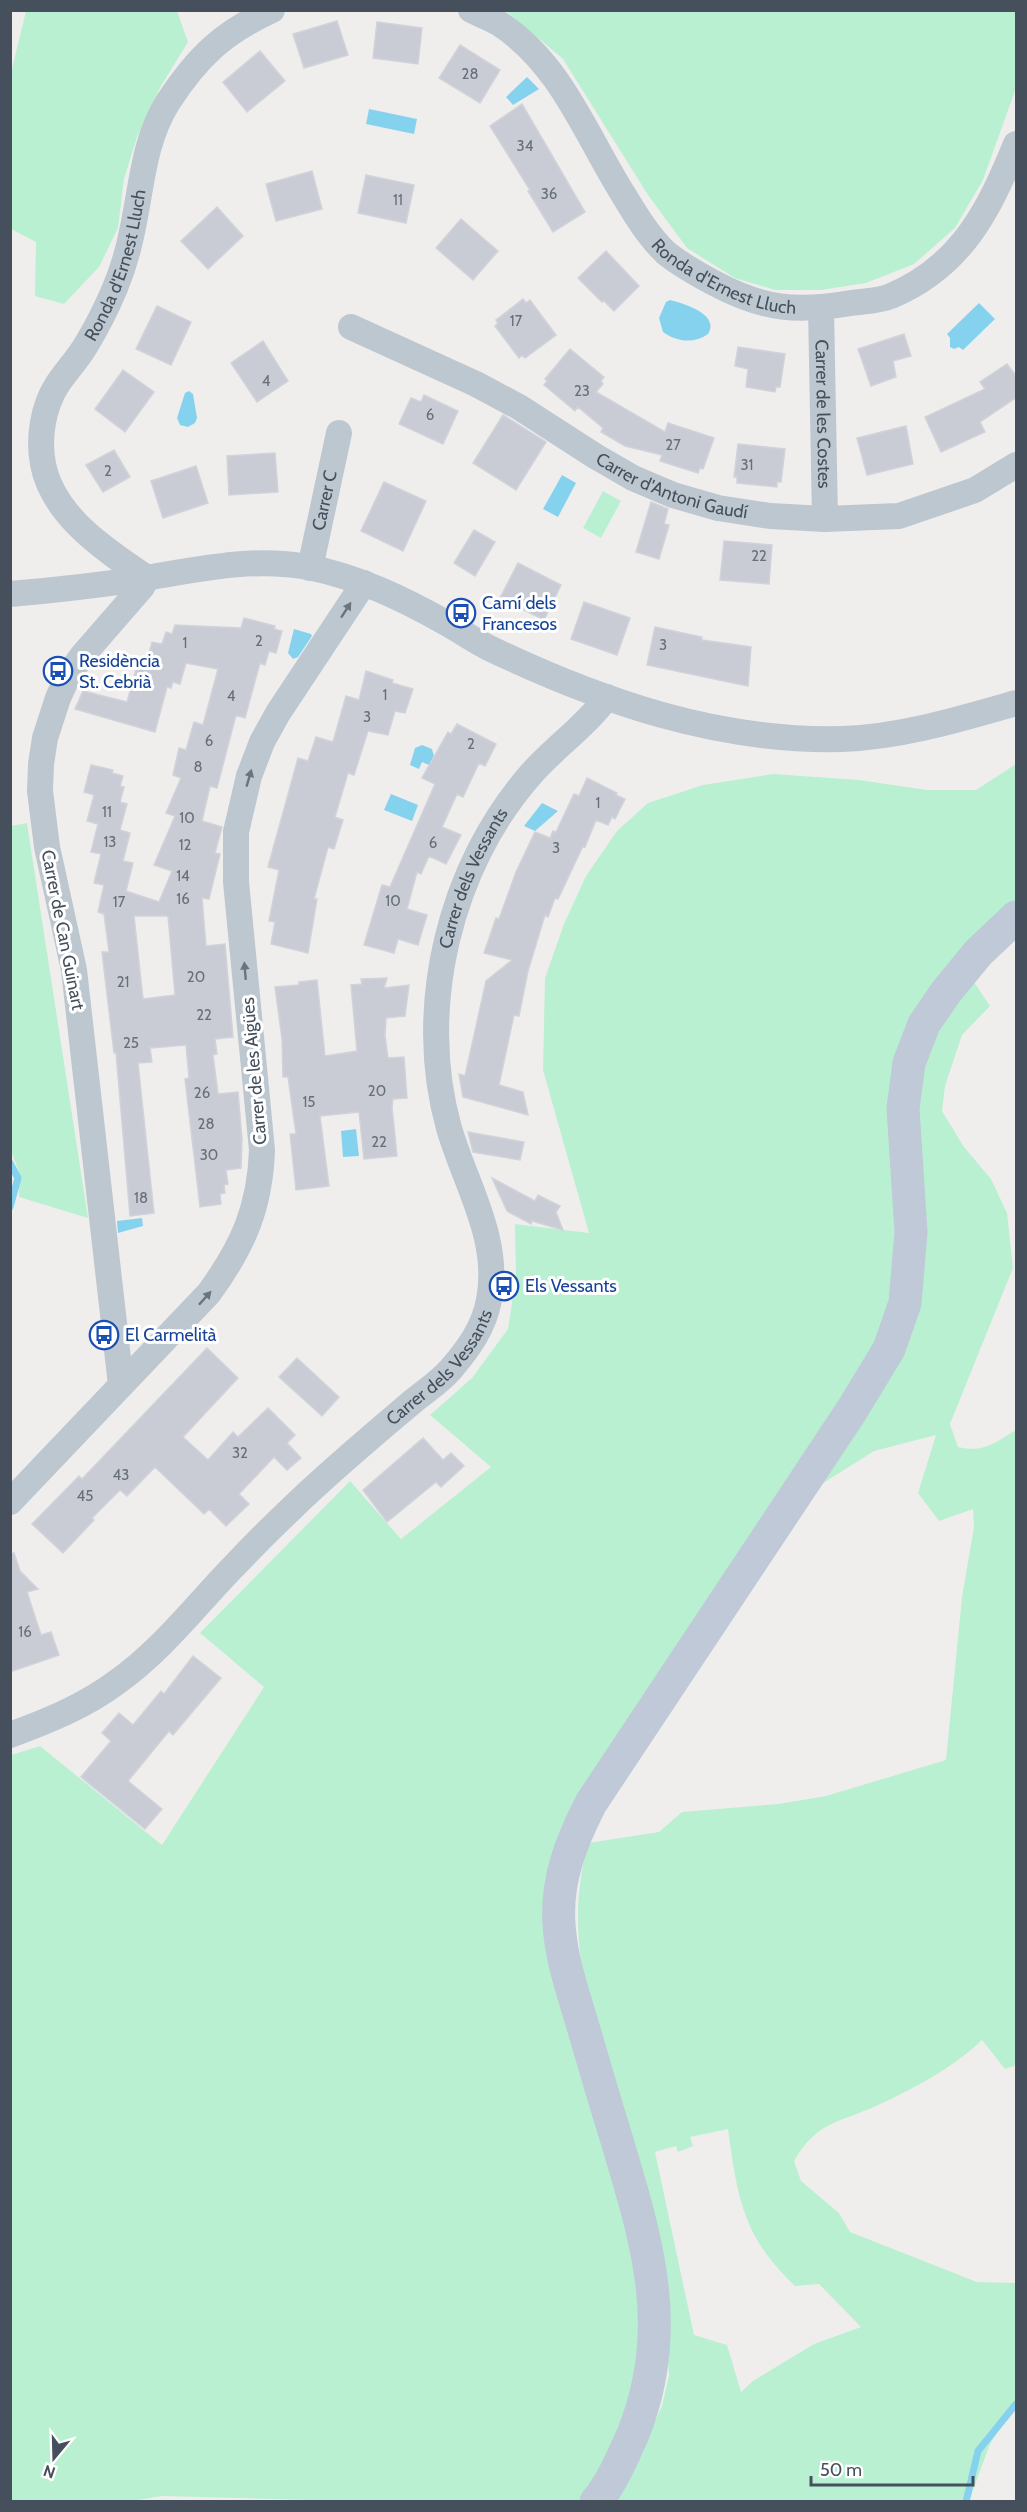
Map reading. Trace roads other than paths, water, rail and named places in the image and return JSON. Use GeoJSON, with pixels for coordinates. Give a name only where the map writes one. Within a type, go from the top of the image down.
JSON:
{"type":"FeatureCollection","features":[{"type":"Feature","properties":{"kind":"street","name":"Ronda d'Ernest Lluch"},"geometry":{"type":"LineString","coordinates":[[147,578],[73,521],[54,498],[43,463],[42,433],[46,408],[56,387],[85,346],[115,288],[133,227],[147,150],[167,104],[194,66],[211,48],[228,33],[272,10]]}},
{"type":"Feature","properties":{"kind":"street","name":"Ronda d'Ernest Lluch"},"geometry":{"type":"LineString","coordinates":[[471,10],[500,24],[531,49],[551,72],[570,98],[610,174],[637,216],[666,252],[696,273],[754,301],[782,308],[821,308],[890,297],[921,280],[954,255],[977,225],[998,189],[1017,144]]}},
{"type":"Feature","properties":{"kind":"street","name":"Carrer de les Costes"},"geometry":{"type":"LineString","coordinates":[[821,308],[825,519]]}},
{"type":"Feature","properties":{"kind":"street","name":"Carrer d'Antoni Gaudí"},"geometry":{"type":"LineString","coordinates":[[351,327],[476,384],[519,407],[633,478],[673,495],[718,508],[770,516],[825,519],[899,516],[975,490],[1017,465]]}},
{"type":"Feature","properties":{"kind":"street","name":"Carrer C"},"geometry":{"type":"LineString","coordinates":[[310,568],[339,433]]}},
{"type":"Feature","properties":{"kind":"street","name":"Ronda d'Ernest Lluch"},"geometry":{"type":"LineString","coordinates":[[97,540],[148,560],[187,570]]}},
{"type":"Feature","properties":{"kind":"street"},"geometry":{"type":"LineString","coordinates":[[10,594],[147,578],[187,570],[269,562],[310,568],[364,583],[410,603],[479,644],[569,684],[644,711],[693,724],[769,736],[842,739],[937,725],[1017,703]]}},
{"type":"Feature","properties":{"kind":"street","name":"Carrer de Can Guinart"},"geometry":{"type":"LineString","coordinates":[[121,1385],[74,970],[45,839],[41,773],[48,726],[68,676],[147,578]]}},
{"type":"Feature","properties":{"kind":"street","name":"Carrer de les Aigües"},"geometry":{"type":"LineString","coordinates":[[10,1502],[209,1293],[231,1263],[246,1234],[256,1204],[261,1176],[262,1150],[236,882],[236,832],[249,776],[262,742],[278,713],[364,583]]}},
{"type":"Feature","properties":{"kind":"street","name":"Carrer dels Vessants"},"geometry":{"type":"LineString","coordinates":[[10,1735],[68,1712],[93,1699],[150,1655],[234,1565],[294,1506],[448,1372],[476,1337],[488,1305],[493,1265],[489,1241],[448,1124],[438,1067],[439,988],[446,943],[456,907],[488,834],[532,773],[607,698]]}},
{"type":"Feature","properties":{"kind":"street"},"geometry":{"type":"LineString","coordinates":[[596,2502],[625,2453],[641,2412],[652,2372],[655,2342],[654,2307],[649,2258],[633,2192],[565,1966],[559,1924],[560,1887],[565,1861],[591,1803],[852,1410],[889,1350],[905,1303],[911,1232],[903,1108],[909,1063],[924,1024],[946,992],[978,953],[1017,917]]}},
{"type":"Feature","properties":{"kind":"water"},"geometry":{"type":"Polygon","coordinates":[[[527,77],[539,89],[513,105],[506,97],[527,77]]]}},
{"type":"Feature","properties":{"kind":"water"},"geometry":{"type":"Polygon","coordinates":[[[369,109],[417,119],[414,134],[366,124],[369,109]]]}},
{"type":"Feature","properties":{"kind":"water"},"geometry":{"type":"Polygon","coordinates":[[[670,300],[700,311],[709,321],[708,334],[697,339],[686,340],[674,338],[663,332],[659,318],[666,302],[670,300]]]}},
{"type":"Feature","properties":{"kind":"water"},"geometry":{"type":"Polygon","coordinates":[[[979,303],[995,319],[963,350],[959,347],[954,349],[950,347],[950,338],[947,334],[979,303]]]}},
{"type":"Feature","properties":{"kind":"water"},"geometry":{"type":"Polygon","coordinates":[[[189,391],[193,394],[197,418],[195,423],[188,427],[180,425],[177,418],[185,393],[189,391]]]}},
{"type":"Feature","properties":{"kind":"water"},"geometry":{"type":"Polygon","coordinates":[[[562,475],[576,483],[558,517],[543,509],[562,475]]]}},
{"type":"Feature","properties":{"kind":"water"},"geometry":{"type":"Polygon","coordinates":[[[294,629],[312,636],[298,657],[293,659],[288,653],[294,629]]]}},
{"type":"Feature","properties":{"kind":"water"},"geometry":{"type":"Polygon","coordinates":[[[422,745],[432,749],[434,756],[429,765],[422,762],[419,769],[410,765],[415,748],[422,745]]]}},
{"type":"Feature","properties":{"kind":"water"},"geometry":{"type":"Polygon","coordinates":[[[391,794],[418,805],[412,821],[384,810],[391,794]]]}},
{"type":"Feature","properties":{"kind":"water"},"geometry":{"type":"Polygon","coordinates":[[[542,803],[558,811],[535,831],[524,826],[542,803]]]}},
{"type":"Feature","properties":{"kind":"water"},"geometry":{"type":"Polygon","coordinates":[[[356,1129],[359,1156],[343,1157],[341,1131],[356,1129]]]}},
{"type":"Feature","properties":{"kind":"water"},"geometry":{"type":"Polygon","coordinates":[[[142,1218],[143,1226],[118,1233],[117,1221],[142,1218]]]}},
{"type":"Feature","properties":{"kind":"waterway"},"geometry":{"type":"LineString","coordinates":[[10,1163],[18,1178],[10,1207]]}},
{"type":"Feature","properties":{"kind":"waterway"},"geometry":{"type":"LineString","coordinates":[[966,2502],[978,2451],[1016,2404]]}},
{"type":"Feature","properties":{"kind":"place","name":"Camí dels Francesos"},"geometry":{"type":"Point","coordinates":[461,613]}},
{"type":"Feature","properties":{"kind":"place","name":"Residència St. Cebrià"},"geometry":{"type":"Point","coordinates":[58,671]}},
{"type":"Feature","properties":{"kind":"place","name":"Els Vessants"},"geometry":{"type":"Point","coordinates":[504,1286]}},
{"type":"Feature","properties":{"kind":"place","name":"El Carmelità"},"geometry":{"type":"Point","coordinates":[104,1335]}}]}
